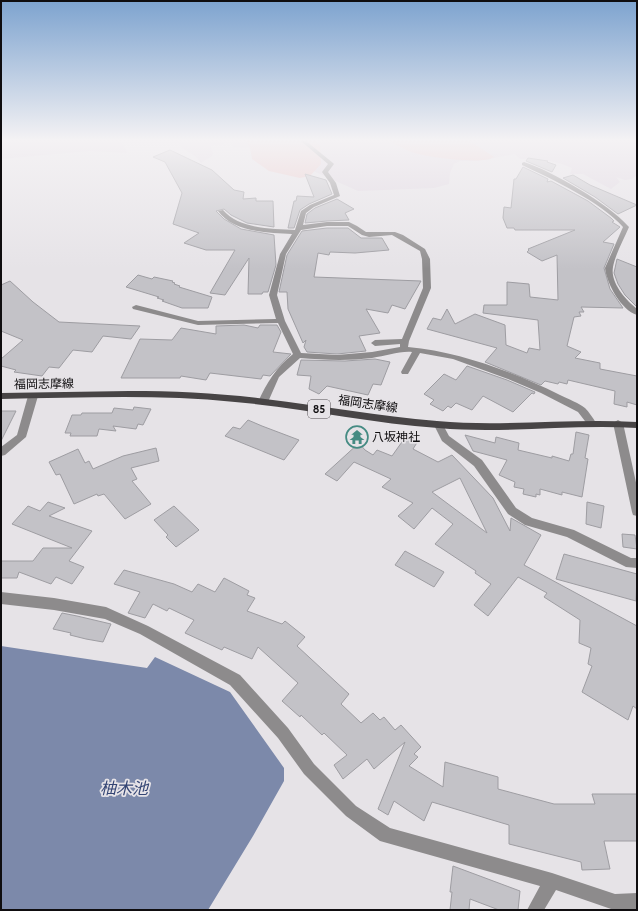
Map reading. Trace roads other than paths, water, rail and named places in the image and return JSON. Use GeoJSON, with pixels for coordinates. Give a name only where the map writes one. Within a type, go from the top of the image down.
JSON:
{"type":"FeatureCollection","features":[{"type":"Feature","properties":{"kind":"main road","name":"福岡志摩線"},"geometry":{"type":"LineString","coordinates":[[1,396],[164,394],[207,396],[263,402],[439,425],[490,426],[591,422],[637,425]]}},
{"type":"Feature","properties":{"kind":"street"},"geometry":{"type":"LineString","coordinates":[[298,355],[282,321],[273,295],[275,285],[283,254],[298,230],[303,212],[312,206],[337,196],[333,184]]}},
{"type":"Feature","properties":{"kind":"street"},"geometry":{"type":"LineString","coordinates":[[564,184],[602,206],[620,219],[626,227],[609,268],[609,275],[617,292],[627,306],[637,313]]}},
{"type":"Feature","properties":{"kind":"street"},"geometry":{"type":"LineString","coordinates":[[221,211],[226,218],[239,224],[288,232],[327,224],[349,224],[364,234],[397,234],[423,250],[426,259],[427,288],[405,345]]}},
{"type":"Feature","properties":{"kind":"street"},"geometry":{"type":"LineString","coordinates":[[136,307],[198,323],[282,321]]}},
{"type":"Feature","properties":{"kind":"street"},"geometry":{"type":"LineString","coordinates":[[374,343],[405,345],[418,350],[455,357],[544,391],[581,410],[591,422]]}},
{"type":"Feature","properties":{"kind":"street"},"geometry":{"type":"LineString","coordinates":[[263,402],[270,384],[279,370],[298,355],[337,358],[372,355],[405,345]]}},
{"type":"Feature","properties":{"kind":"street"},"geometry":{"type":"LineString","coordinates":[[405,372],[418,350]]}},
{"type":"Feature","properties":{"kind":"street"},"geometry":{"type":"LineString","coordinates":[[1,452],[21,437],[33,396]]}},
{"type":"Feature","properties":{"kind":"street"},"geometry":{"type":"LineString","coordinates":[[618,424],[637,512]]}},
{"type":"Feature","properties":{"kind":"street"},"geometry":{"type":"LineString","coordinates":[[439,425],[445,438],[478,462],[512,511],[529,522],[570,533],[630,563],[637,563]]}},
{"type":"Feature","properties":{"kind":"street"},"geometry":{"type":"LineString","coordinates":[[1,598],[54,604],[106,613],[144,630],[235,680],[283,733],[309,768],[351,811],[386,835],[552,881],[615,902],[637,901]]}},
{"type":"Feature","properties":{"kind":"street"},"geometry":{"type":"LineString","coordinates":[[536,909],[552,881]]}},
{"type":"Feature","properties":{"kind":"water","name":"柚木池"},"geometry":{"type":"Polygon","coordinates":[[[1,646],[147,668],[155,657],[230,692],[284,768],[284,781],[253,836],[208,910],[1,910],[1,646]]]}},
{"type":"Feature","properties":{"kind":"place","name":"八坂神社"},"geometry":{"type":"Point","coordinates":[357,437]}}]}
